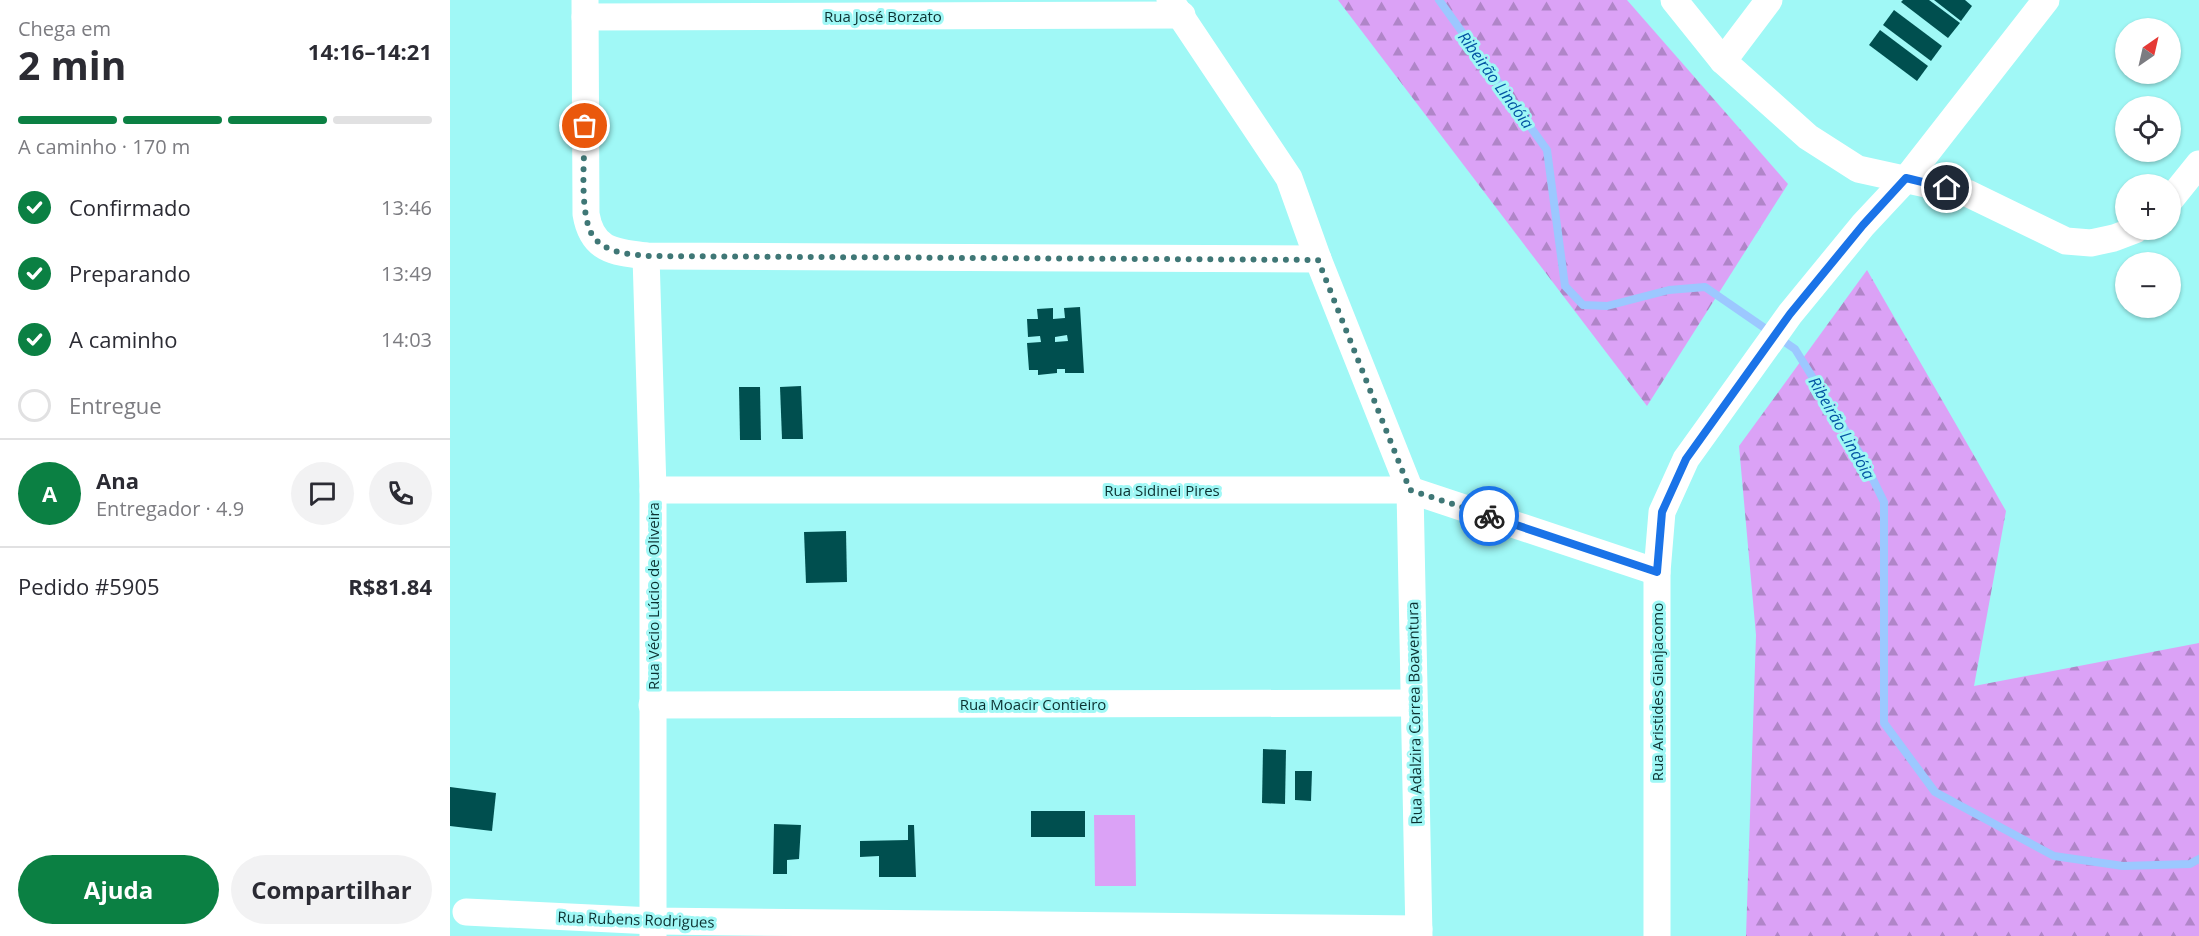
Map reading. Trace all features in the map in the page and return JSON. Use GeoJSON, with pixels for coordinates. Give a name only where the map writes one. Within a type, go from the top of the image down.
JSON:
{"type":"FeatureCollection","features":[{"type":"Feature","properties":{"kind":"street"},"geometry":{"type":"LineString","coordinates":[[1674,0],[1723,61],[1808,137],[1858,169],[1967,193],[2066,241],[2091,243],[2115,238]]}},
{"type":"Feature","properties":{"kind":"street"},"geometry":{"type":"LineString","coordinates":[[1723,61],[1769,0]]}},
{"type":"Feature","properties":{"kind":"street","name":"Rua Aristides Gianjacomo"},"geometry":{"type":"LineString","coordinates":[[1658,936],[1657,572],[1662,512],[1686,459],[1790,314],[1863,225],[1906,178],[2046,0]]}},
{"type":"Feature","properties":{"kind":"street"},"geometry":{"type":"LineString","coordinates":[[1176,8],[1289,178],[1318,260],[1410,490]]}},
{"type":"Feature","properties":{"kind":"street","name":"Rua José Borzato"},"geometry":{"type":"LineString","coordinates":[[585,9],[1176,8]]}},
{"type":"Feature","properties":{"kind":"street"},"geometry":{"type":"LineString","coordinates":[[585,9],[586,214],[589,230],[597,241],[622,253],[646,256],[1318,260]]}},
{"type":"Feature","properties":{"kind":"street"},"geometry":{"type":"LineString","coordinates":[[2181,186],[2199,164]]}},
{"type":"Feature","properties":{"kind":"street","name":"Rua Vécio Lúcio de Oliveira"},"geometry":{"type":"LineString","coordinates":[[646,256],[653,490],[653,929]]}},
{"type":"Feature","properties":{"kind":"street","name":"Rua Sidinei Pires"},"geometry":{"type":"LineString","coordinates":[[653,490],[1410,490],[1657,572]]}},
{"type":"Feature","properties":{"kind":"street","name":"Rua Adalzira Correa Boaventura"},"geometry":{"type":"LineString","coordinates":[[1410,490],[1419,932]]}},
{"type":"Feature","properties":{"kind":"street","name":"Rua Moacir Contieiro"},"geometry":{"type":"LineString","coordinates":[[652,705],[1414,703]]}},
{"type":"Feature","properties":{"kind":"street","name":"Rua Rubens Rodrigues"},"geometry":{"type":"LineString","coordinates":[[466,912],[653,929],[1419,932]]}},
{"type":"Feature","properties":{"kind":"green space"},"geometry":{"type":"Polygon","coordinates":[[[1338,0],[1627,0],[1788,184],[1647,406],[1338,0]]]}},
{"type":"Feature","properties":{"kind":"green space"},"geometry":{"type":"Polygon","coordinates":[[[1867,270],[2006,511],[1974,686],[2199,643],[2199,936],[1746,936],[1756,635],[1739,446],[1867,270]]]}},
{"type":"Feature","properties":{"kind":"green space"},"geometry":{"type":"Polygon","coordinates":[[[1094,815],[1135,815],[1136,886],[1095,886],[1094,815]]]}},
{"type":"Feature","properties":{"kind":"building"},"geometry":{"type":"Polygon","coordinates":[[[1903,0],[1929,0],[1960,23],[1948,38],[1901,2],[1903,0]]]}},
{"type":"Feature","properties":{"kind":"building"},"geometry":{"type":"Polygon","coordinates":[[[1934,0],[1965,0],[1972,6],[1961,21],[1934,0]]]}},
{"type":"Feature","properties":{"kind":"building"},"geometry":{"type":"Polygon","coordinates":[[[1894,10],[1942,46],[1931,61],[1883,25],[1894,10]]]}},
{"type":"Feature","properties":{"kind":"building"},"geometry":{"type":"Polygon","coordinates":[[[1880,30],[1928,66],[1917,81],[1869,45],[1880,30]]]}},
{"type":"Feature","properties":{"kind":"building"},"geometry":{"type":"Polygon","coordinates":[[[1080,307],[1084,373],[1065,373],[1065,369],[1057,369],[1057,373],[1038,375],[1038,370],[1029,370],[1027,343],[1041,342],[1040,336],[1028,337],[1027,319],[1038,319],[1037,309],[1053,308],[1053,319],[1065,318],[1064,308],[1080,307]],[[1067,335],[1055,337],[1055,342],[1068,341],[1067,335]]]}},
{"type":"Feature","properties":{"kind":"building"},"geometry":{"type":"Polygon","coordinates":[[[801,386],[803,439],[782,439],[780,387],[801,386]]]}},
{"type":"Feature","properties":{"kind":"building"},"geometry":{"type":"Polygon","coordinates":[[[739,387],[760,387],[761,440],[740,440],[739,387]]]}},
{"type":"Feature","properties":{"kind":"building"},"geometry":{"type":"Polygon","coordinates":[[[846,531],[847,582],[806,583],[804,532],[846,531]]]}},
{"type":"Feature","properties":{"kind":"building"},"geometry":{"type":"Polygon","coordinates":[[[1263,749],[1286,750],[1285,804],[1262,803],[1263,749]]]}},
{"type":"Feature","properties":{"kind":"building"},"geometry":{"type":"Polygon","coordinates":[[[1295,771],[1312,771],[1311,801],[1295,800],[1295,771]]]}},
{"type":"Feature","properties":{"kind":"building"},"geometry":{"type":"Polygon","coordinates":[[[450,787],[496,793],[492,831],[450,826],[450,787]]]}},
{"type":"Feature","properties":{"kind":"building"},"geometry":{"type":"Polygon","coordinates":[[[1031,811],[1085,811],[1085,837],[1031,837],[1031,811]]]}},
{"type":"Feature","properties":{"kind":"building"},"geometry":{"type":"Polygon","coordinates":[[[774,824],[801,825],[799,859],[787,860],[787,874],[773,874],[774,824]]]}},
{"type":"Feature","properties":{"kind":"building"},"geometry":{"type":"Polygon","coordinates":[[[908,825],[914,825],[916,877],[879,877],[879,856],[860,857],[860,841],[908,840],[908,825]]]}},
{"type":"Feature","properties":{"kind":"waterway","name":"Ribeirão Lindóia"},"geometry":{"type":"LineString","coordinates":[[1439,0],[1547,150],[1565,286],[1583,305],[1607,306],[1669,290],[1705,287],[1795,349],[1862,457],[1884,502],[1884,723],[1935,792],[2054,856],[2123,866],[2190,864],[2199,859]]}},
{"type":"Feature","properties":{"kind":"way so far"},"geometry":{"type":"LineString","coordinates":[[585,126],[586,214],[589,230],[597,241],[609,249],[622,253],[646,256],[1318,260],[1410,490],[1489,516]]}},
{"type":"Feature","properties":{"kind":"route"},"geometry":{"type":"LineString","coordinates":[[1489,516],[1657,572],[1662,512],[1686,459],[1790,314],[1863,225],[1906,178],[1947,188]]}}]}
